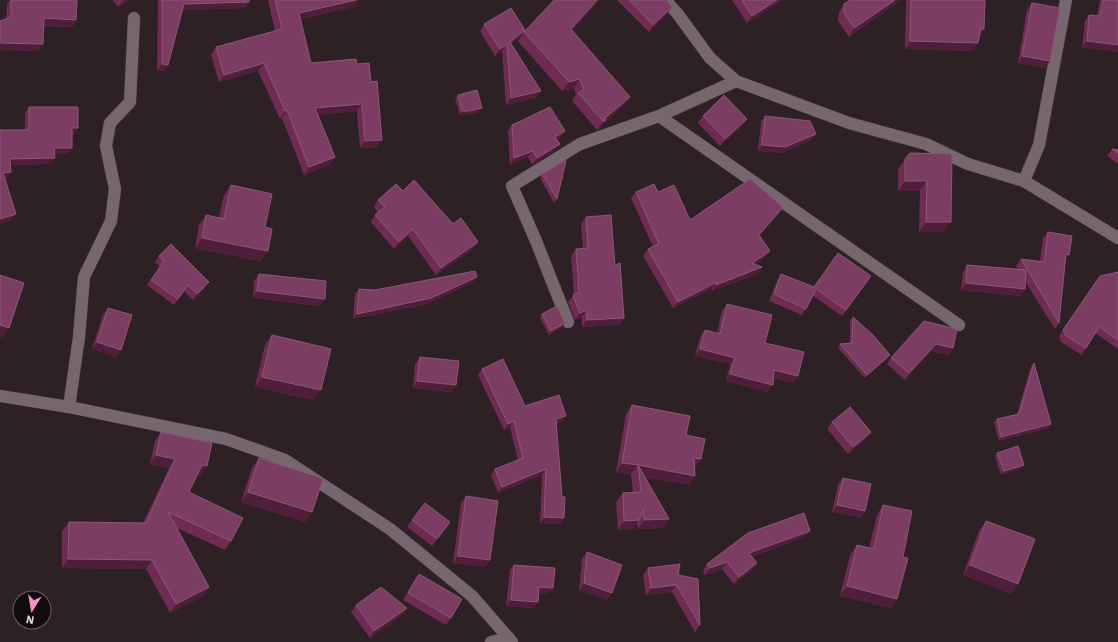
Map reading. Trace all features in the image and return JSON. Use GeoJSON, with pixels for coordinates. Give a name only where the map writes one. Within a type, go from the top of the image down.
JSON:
{"type":"FeatureCollection","features":[{"type":"Feature","properties":{"kind":"street"},"geometry":{"type":"LineString","coordinates":[[665,0],[677,13],[710,58],[736,81],[849,123],[926,144],[968,164],[1024,181],[1118,238]]}},
{"type":"Feature","properties":{"kind":"street"},"geometry":{"type":"LineString","coordinates":[[1024,181],[1039,145],[1066,0]]}},
{"type":"Feature","properties":{"kind":"street"},"geometry":{"type":"LineString","coordinates":[[69,407],[79,337],[84,277],[111,221],[115,189],[106,146],[110,123],[130,102],[134,18]]}},
{"type":"Feature","properties":{"kind":"street"},"geometry":{"type":"LineString","coordinates":[[568,322],[536,240],[512,186],[580,144],[659,116],[736,81]]}},
{"type":"Feature","properties":{"kind":"street"},"geometry":{"type":"LineString","coordinates":[[659,116],[959,325]]}},
{"type":"Feature","properties":{"kind":"street"},"geometry":{"type":"LineString","coordinates":[[0,396],[69,407],[226,439],[285,460],[390,529],[472,596],[511,640]]}},
{"type":"Feature","properties":{"kind":"street"},"geometry":{"type":"LineString","coordinates":[[491,642],[511,640]]}},
{"type":"Feature","properties":{"kind":"building"},"geometry":{"type":"Polygon","coordinates":[[[11,0],[77,0],[76,20],[44,18],[43,44],[0,43],[0,21],[11,17],[11,0]]]}},
{"type":"Feature","properties":{"kind":"building"},"geometry":{"type":"Polygon","coordinates":[[[162,0],[249,0],[249,2],[184,4],[168,65],[162,64],[162,0]]]}},
{"type":"Feature","properties":{"kind":"building"},"geometry":{"type":"Polygon","coordinates":[[[275,0],[356,0],[299,13],[311,63],[356,59],[357,64],[369,63],[371,82],[377,81],[382,140],[365,141],[362,104],[315,108],[335,157],[309,167],[287,110],[285,111],[264,63],[224,75],[216,47],[282,29],[275,0]]]}},
{"type":"Feature","properties":{"kind":"building"},"geometry":{"type":"Polygon","coordinates":[[[554,0],[597,0],[571,29],[630,97],[605,118],[605,121],[603,121],[578,93],[584,90],[580,79],[569,82],[524,32],[554,0]]]}},
{"type":"Feature","properties":{"kind":"building"},"geometry":{"type":"Polygon","coordinates":[[[629,0],[666,0],[672,7],[653,25],[629,0]]]}},
{"type":"Feature","properties":{"kind":"building"},"geometry":{"type":"Polygon","coordinates":[[[742,0],[777,0],[752,16],[742,0]]]}},
{"type":"Feature","properties":{"kind":"building"},"geometry":{"type":"Polygon","coordinates":[[[850,0],[895,0],[854,28],[844,13],[844,4],[850,0]]]}},
{"type":"Feature","properties":{"kind":"building"},"geometry":{"type":"Polygon","coordinates":[[[911,0],[985,0],[984,29],[981,29],[978,43],[910,41],[911,0]]]}},
{"type":"Feature","properties":{"kind":"building"},"geometry":{"type":"Polygon","coordinates":[[[1103,0],[1118,0],[1118,45],[1087,41],[1089,15],[1100,16],[1103,0]]]}},
{"type":"Feature","properties":{"kind":"building"},"geometry":{"type":"Polygon","coordinates":[[[1032,3],[1060,8],[1050,61],[1022,56],[1032,3]]]}},
{"type":"Feature","properties":{"kind":"building"},"geometry":{"type":"Polygon","coordinates":[[[511,8],[525,30],[510,42],[541,91],[511,98],[507,44],[500,49],[484,24],[511,8]]]}},
{"type":"Feature","properties":{"kind":"building"},"geometry":{"type":"Polygon","coordinates":[[[477,90],[482,108],[462,111],[458,95],[477,90]]]}},
{"type":"Feature","properties":{"kind":"building"},"geometry":{"type":"Polygon","coordinates":[[[724,95],[747,119],[725,139],[703,116],[724,95]]]}},
{"type":"Feature","properties":{"kind":"building"},"geometry":{"type":"Polygon","coordinates":[[[29,107],[78,107],[78,128],[72,128],[72,148],[54,148],[55,158],[10,159],[11,172],[3,173],[16,214],[0,219],[0,130],[29,130],[29,107]]]}},
{"type":"Feature","properties":{"kind":"building"},"geometry":{"type":"Polygon","coordinates":[[[550,107],[565,131],[555,137],[560,144],[537,158],[533,151],[514,158],[512,125],[550,107]]]}},
{"type":"Feature","properties":{"kind":"building"},"geometry":{"type":"Polygon","coordinates":[[[765,116],[810,121],[816,134],[785,147],[762,145],[765,116]]]}},
{"type":"Feature","properties":{"kind":"building"},"geometry":{"type":"Polygon","coordinates":[[[910,153],[952,154],[951,222],[926,222],[927,181],[905,181],[905,159],[910,153]]]}},
{"type":"Feature","properties":{"kind":"building"},"geometry":{"type":"Polygon","coordinates":[[[565,160],[566,161],[557,199],[542,174],[565,160]]]}},
{"type":"Feature","properties":{"kind":"building"},"geometry":{"type":"Polygon","coordinates":[[[750,179],[783,207],[759,235],[770,251],[752,263],[762,267],[716,285],[717,282],[678,302],[648,249],[659,244],[636,192],[654,184],[658,192],[674,185],[690,220],[750,179]]]}},
{"type":"Feature","properties":{"kind":"building"},"geometry":{"type":"Polygon","coordinates":[[[414,180],[453,224],[461,218],[478,242],[441,268],[413,229],[399,242],[375,215],[385,207],[378,200],[396,184],[403,191],[414,180]]]}},
{"type":"Feature","properties":{"kind":"building"},"geometry":{"type":"Polygon","coordinates":[[[231,185],[272,194],[265,227],[272,229],[268,251],[202,238],[206,215],[224,219],[231,185]]]}},
{"type":"Feature","properties":{"kind":"building"},"geometry":{"type":"Polygon","coordinates":[[[611,215],[615,265],[620,263],[624,318],[587,320],[587,310],[580,313],[573,295],[579,292],[576,249],[588,248],[586,217],[611,215]]]}},
{"type":"Feature","properties":{"kind":"building"},"geometry":{"type":"Polygon","coordinates":[[[1048,232],[1072,236],[1069,255],[1066,254],[1059,323],[1021,259],[1044,262],[1048,232]]]}},
{"type":"Feature","properties":{"kind":"building"},"geometry":{"type":"Polygon","coordinates":[[[171,244],[209,282],[197,294],[188,285],[178,299],[151,280],[164,261],[159,256],[171,244]]]}},
{"type":"Feature","properties":{"kind":"building"},"geometry":{"type":"Polygon","coordinates":[[[838,253],[871,276],[846,310],[816,289],[806,309],[774,294],[781,274],[814,287],[838,253]]]}},
{"type":"Feature","properties":{"kind":"building"},"geometry":{"type":"Polygon","coordinates":[[[967,265],[1026,270],[1025,289],[966,283],[967,265]]]}},
{"type":"Feature","properties":{"kind":"building"},"geometry":{"type":"Polygon","coordinates":[[[475,271],[477,277],[431,298],[357,314],[359,289],[375,290],[475,271]]]}},
{"type":"Feature","properties":{"kind":"building"},"geometry":{"type":"Polygon","coordinates":[[[1118,272],[1118,340],[1099,327],[1086,348],[1066,336],[1063,330],[1100,276],[1118,272]]]}},
{"type":"Feature","properties":{"kind":"building"},"geometry":{"type":"Polygon","coordinates":[[[259,274],[326,281],[325,299],[257,291],[259,274]]]}},
{"type":"Feature","properties":{"kind":"building"},"geometry":{"type":"Polygon","coordinates":[[[0,275],[24,283],[9,328],[0,325],[0,275]]]}},
{"type":"Feature","properties":{"kind":"building"},"geometry":{"type":"Polygon","coordinates":[[[727,304],[772,315],[765,343],[804,352],[798,376],[774,370],[773,385],[730,374],[735,358],[700,349],[705,330],[720,334],[727,304]]]}},
{"type":"Feature","properties":{"kind":"building"},"geometry":{"type":"Polygon","coordinates":[[[557,306],[565,323],[551,331],[542,314],[557,306]]]}},
{"type":"Feature","properties":{"kind":"building"},"geometry":{"type":"Polygon","coordinates":[[[108,308],[132,315],[121,350],[97,342],[108,308]]]}},
{"type":"Feature","properties":{"kind":"building"},"geometry":{"type":"Polygon","coordinates":[[[853,317],[873,335],[890,355],[867,375],[840,344],[852,343],[853,317]]]}},
{"type":"Feature","properties":{"kind":"building"},"geometry":{"type":"Polygon","coordinates":[[[924,321],[957,329],[953,348],[936,344],[909,373],[891,358],[924,321]]]}},
{"type":"Feature","properties":{"kind":"building"},"geometry":{"type":"Polygon","coordinates":[[[272,335],[331,349],[321,390],[262,377],[272,335]]]}},
{"type":"Feature","properties":{"kind":"building"},"geometry":{"type":"Polygon","coordinates":[[[420,357],[459,361],[456,385],[417,381],[420,357]]]}},
{"type":"Feature","properties":{"kind":"building"},"geometry":{"type":"Polygon","coordinates":[[[503,359],[525,406],[559,395],[566,416],[556,419],[562,497],[565,497],[564,518],[544,517],[546,469],[502,487],[495,469],[523,458],[514,421],[508,424],[482,369],[503,359]]]}},
{"type":"Feature","properties":{"kind":"building"},"geometry":{"type":"Polygon","coordinates":[[[1034,363],[1051,424],[1001,437],[997,419],[1019,414],[1034,363]]]}},
{"type":"Feature","properties":{"kind":"building"},"geometry":{"type":"Polygon","coordinates":[[[632,405],[690,416],[686,435],[705,439],[701,459],[694,458],[695,476],[622,463],[632,405]]]}},
{"type":"Feature","properties":{"kind":"building"},"geometry":{"type":"Polygon","coordinates":[[[850,407],[871,432],[853,447],[832,422],[850,407]]]}},
{"type":"Feature","properties":{"kind":"building"},"geometry":{"type":"Polygon","coordinates":[[[161,432],[212,443],[207,466],[202,465],[189,492],[243,518],[231,541],[168,512],[209,587],[176,604],[152,560],[68,559],[69,522],[146,523],[175,459],[156,455],[161,432]]]}},
{"type":"Feature","properties":{"kind":"building"},"geometry":{"type":"Polygon","coordinates":[[[1018,446],[1024,465],[1004,471],[997,453],[1018,446]]]}},
{"type":"Feature","properties":{"kind":"building"},"geometry":{"type":"Polygon","coordinates":[[[259,458],[323,479],[312,512],[248,492],[259,458]]]}},
{"type":"Feature","properties":{"kind":"building"},"geometry":{"type":"Polygon","coordinates":[[[638,465],[669,519],[644,520],[643,510],[639,520],[624,521],[623,493],[641,492],[638,465]]]}},
{"type":"Feature","properties":{"kind":"building"},"geometry":{"type":"Polygon","coordinates":[[[843,478],[871,484],[865,511],[837,505],[843,478]]]}},
{"type":"Feature","properties":{"kind":"building"},"geometry":{"type":"Polygon","coordinates":[[[466,496],[498,501],[490,560],[458,556],[466,496]]]}},
{"type":"Feature","properties":{"kind":"building"},"geometry":{"type":"Polygon","coordinates":[[[425,503],[450,522],[437,539],[412,520],[425,503]]]}},
{"type":"Feature","properties":{"kind":"building"},"geometry":{"type":"Polygon","coordinates":[[[883,505],[912,511],[903,557],[908,558],[897,599],[847,586],[857,545],[874,549],[883,505]]]}},
{"type":"Feature","properties":{"kind":"building"},"geometry":{"type":"Polygon","coordinates":[[[804,513],[810,531],[749,553],[757,563],[739,577],[727,562],[710,568],[707,564],[748,533],[804,513]]]}},
{"type":"Feature","properties":{"kind":"building"},"geometry":{"type":"Polygon","coordinates":[[[986,521],[1035,539],[1018,584],[970,565],[986,521]]]}},
{"type":"Feature","properties":{"kind":"building"},"geometry":{"type":"Polygon","coordinates":[[[587,552],[622,565],[612,593],[584,583],[587,552]]]}},
{"type":"Feature","properties":{"kind":"building"},"geometry":{"type":"Polygon","coordinates":[[[680,564],[678,575],[698,579],[700,625],[676,584],[651,588],[648,568],[680,564]]]}},
{"type":"Feature","properties":{"kind":"building"},"geometry":{"type":"Polygon","coordinates":[[[514,565],[555,568],[553,588],[539,587],[538,602],[511,600],[514,565]]]}},
{"type":"Feature","properties":{"kind":"building"},"geometry":{"type":"Polygon","coordinates":[[[419,574],[462,599],[451,618],[408,593],[419,574]]]}},
{"type":"Feature","properties":{"kind":"building"},"geometry":{"type":"Polygon","coordinates":[[[381,587],[407,608],[374,631],[356,605],[381,587]]]}}]}
